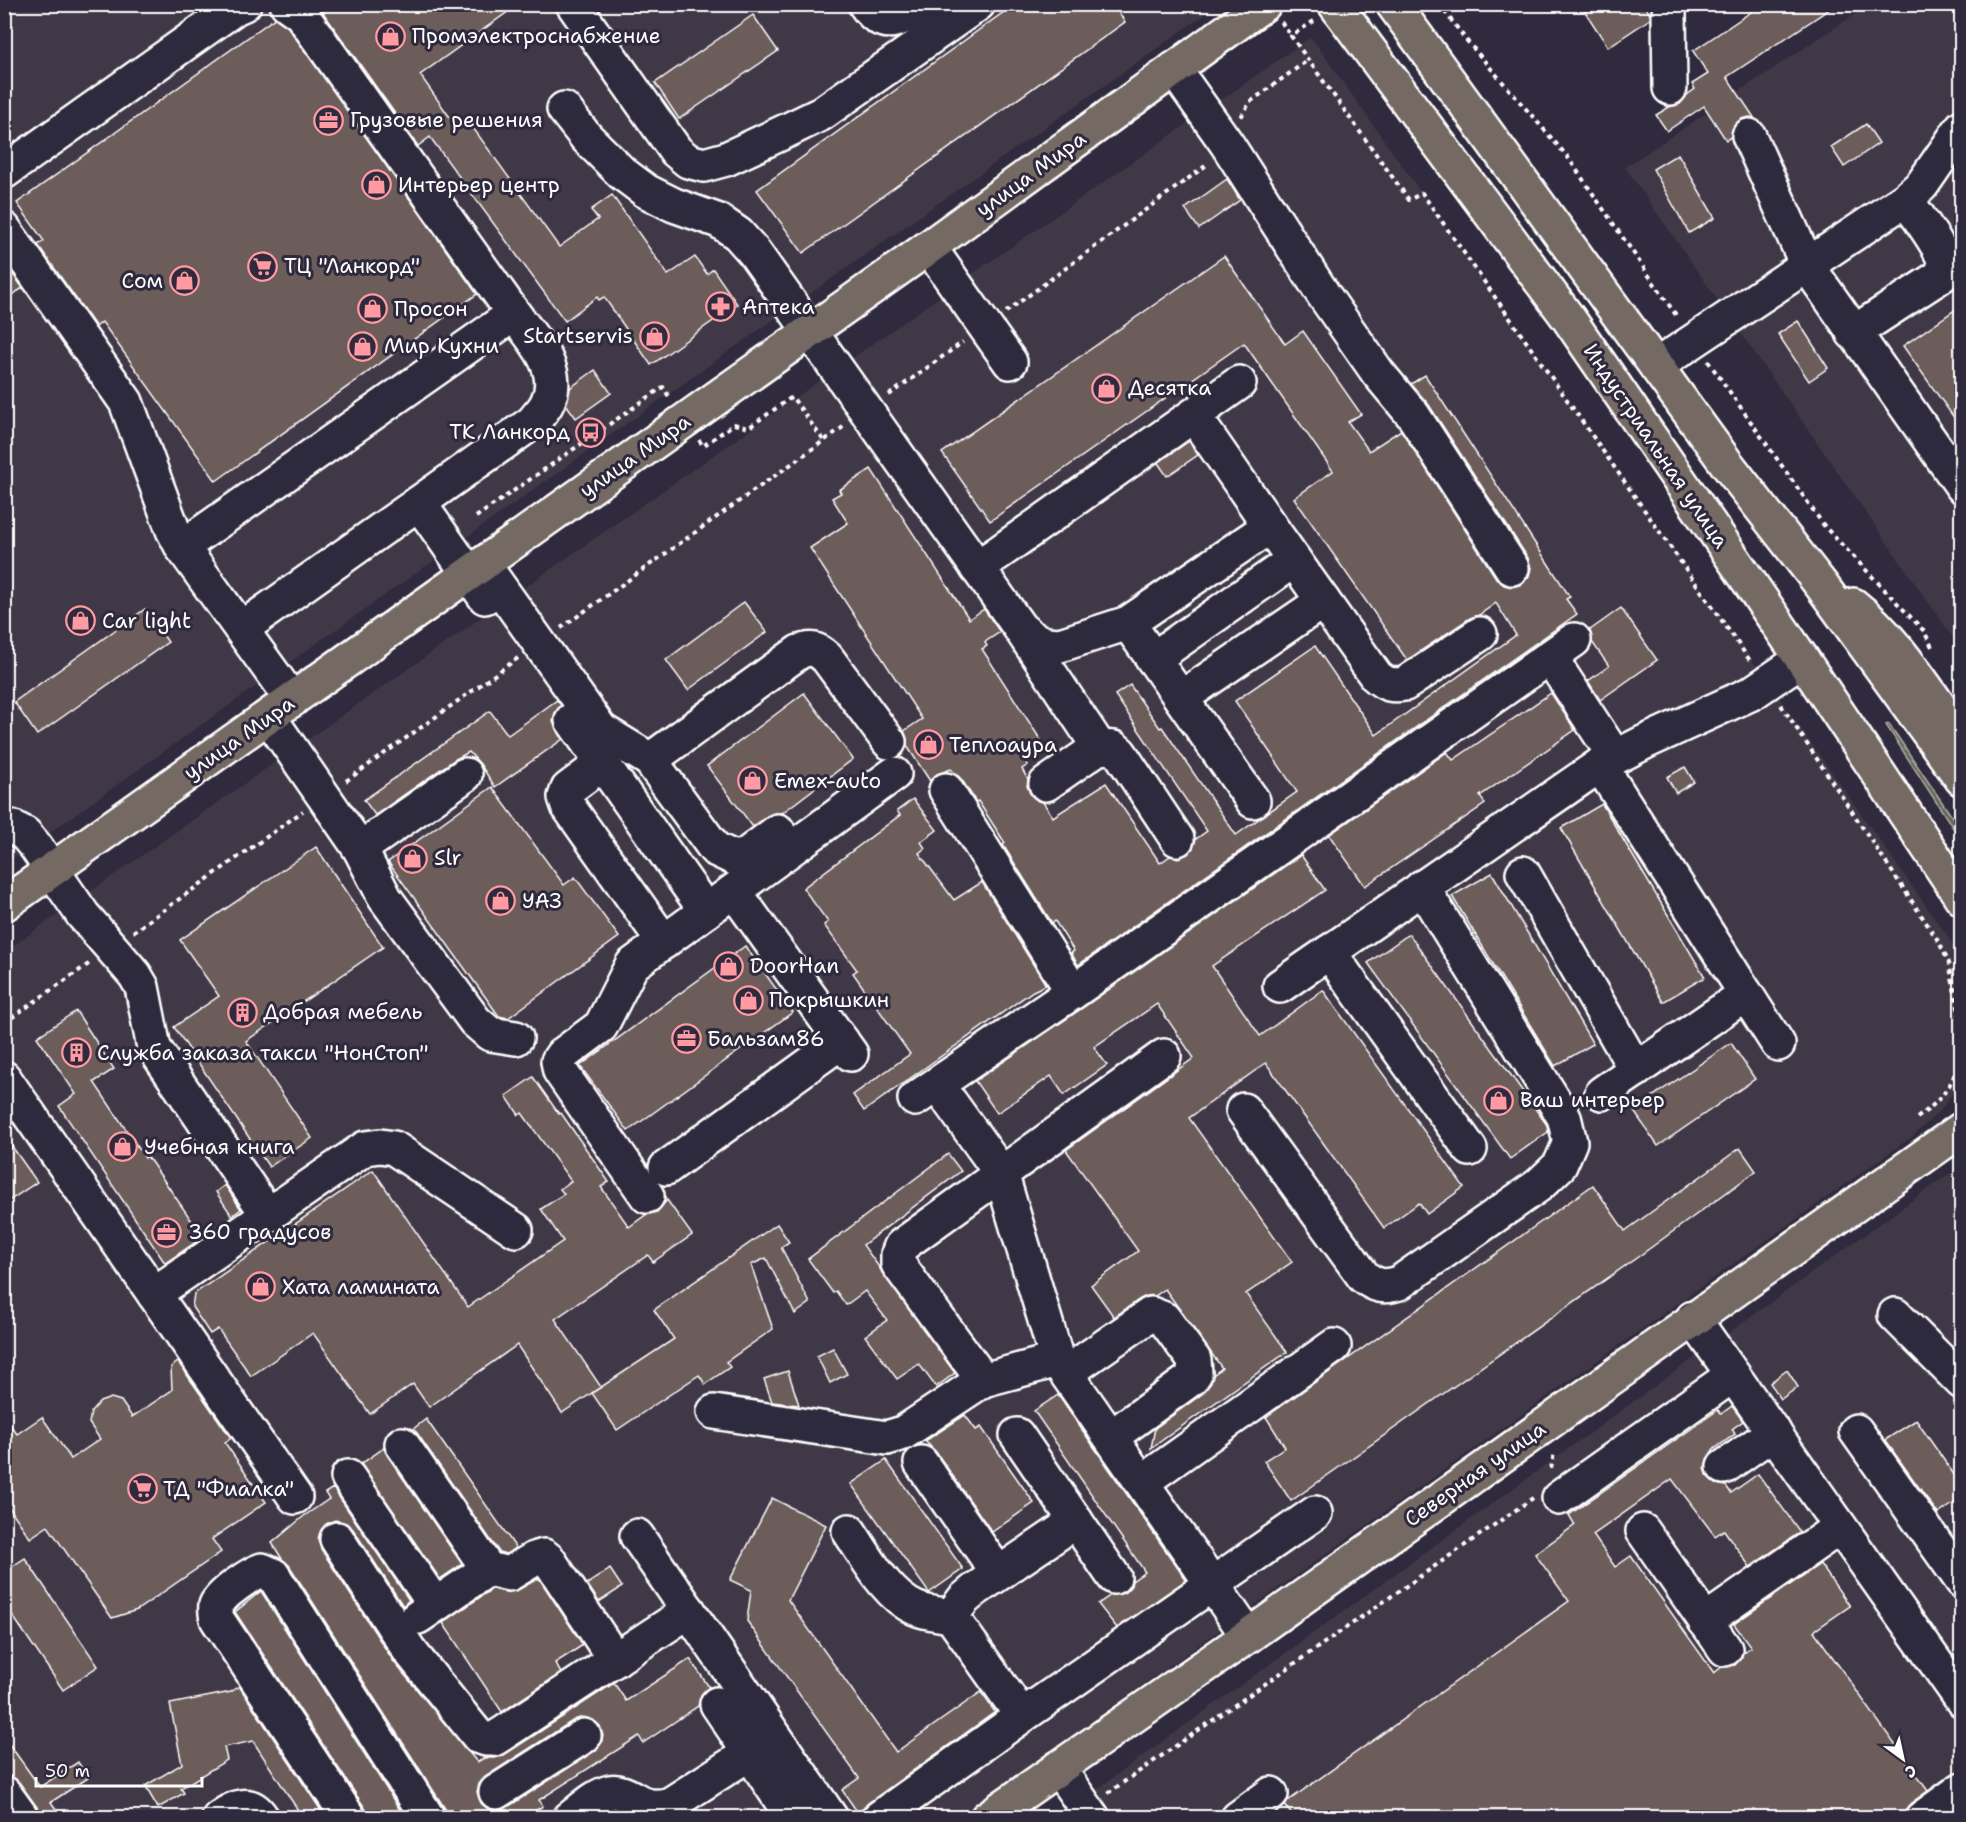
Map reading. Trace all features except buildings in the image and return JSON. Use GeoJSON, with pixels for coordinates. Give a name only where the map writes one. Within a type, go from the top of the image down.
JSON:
{"type":"FeatureCollection","features":[{"type":"Feature","properties":{"kind":"main road","name":"улица Мира"},"geometry":{"type":"LineString","coordinates":[[4,904],[929,247],[1264,4]]}},
{"type":"Feature","properties":{"kind":"main road","name":"Индустриальная улица"},"geometry":{"type":"LineString","coordinates":[[1394,4],[1727,464],[1810,571],[1962,779]]}},
{"type":"Feature","properties":{"kind":"main road","name":"Индустриальная улица"},"geometry":{"type":"LineString","coordinates":[[1335,5],[1569,319],[1802,659],[1962,898]]}},
{"type":"Feature","properties":{"kind":"main road"},"geometry":{"type":"LineString","coordinates":[[1810,571],[1870,618],[1890,640],[1962,738]]}},
{"type":"Feature","properties":{"kind":"main road","name":"Северная улица"},"geometry":{"type":"LineString","coordinates":[[987,1818],[1248,1636],[1962,1129]]}},
{"type":"Feature","properties":{"kind":"lane"},"geometry":{"type":"LineString","coordinates":[[4,172],[235,8],[244,4]]}},
{"type":"Feature","properties":{"kind":"lane"},"geometry":{"type":"LineString","coordinates":[[241,629],[533,422],[548,402],[552,382],[548,362],[301,14],[287,4]]}},
{"type":"Feature","properties":{"kind":"lane"},"geometry":{"type":"LineString","coordinates":[[573,4],[676,151],[688,161],[704,165],[726,159],[821,114],[978,4]]}},
{"type":"Feature","properties":{"kind":"lane"},"geometry":{"type":"LineString","coordinates":[[865,4],[879,19],[891,22],[904,18],[923,4]]}},
{"type":"Feature","properties":{"kind":"lane"},"geometry":{"type":"LineString","coordinates":[[1670,88],[1671,7]]}},
{"type":"Feature","properties":{"kind":"lane"},"geometry":{"type":"LineString","coordinates":[[1174,69],[1227,144],[1323,294],[1378,373],[1413,415],[1512,568]]}},
{"type":"Feature","properties":{"kind":"lane"},"geometry":{"type":"LineString","coordinates":[[564,109],[585,137],[630,179],[646,191],[674,206],[719,221],[738,234],[754,252],[1020,628],[1099,747]]}},
{"type":"Feature","properties":{"kind":"lane"},"geometry":{"type":"LineString","coordinates":[[1656,366],[1906,199],[1922,186],[1962,127]]}},
{"type":"Feature","properties":{"kind":"lane"},"geometry":{"type":"LineString","coordinates":[[1749,136],[1807,265],[1962,486]]}},
{"type":"Feature","properties":{"kind":"lane"},"geometry":{"type":"LineString","coordinates":[[1853,333],[1942,275],[1944,260],[1906,199]]}},
{"type":"Feature","properties":{"kind":"lane"},"geometry":{"type":"LineString","coordinates":[[4,229],[126,402],[173,530],[182,547],[241,629],[325,796],[360,849],[385,898],[475,1021],[490,1034],[516,1038]]}},
{"type":"Feature","properties":{"kind":"lane"},"geometry":{"type":"LineString","coordinates":[[929,247],[1011,362]]}},
{"type":"Feature","properties":{"kind":"lane"},"geometry":{"type":"LineString","coordinates":[[182,547],[514,314]]}},
{"type":"Feature","properties":{"kind":"lane"},"geometry":{"type":"LineString","coordinates":[[977,568],[1239,383]]}},
{"type":"Feature","properties":{"kind":"lane"},"geometry":{"type":"LineString","coordinates":[[1205,432],[1376,676],[1384,683],[1394,686],[1405,684],[1480,634]]}},
{"type":"Feature","properties":{"kind":"lane"},"geometry":{"type":"LineString","coordinates":[[418,503],[476,568],[532,648],[603,763],[706,911]]}},
{"type":"Feature","properties":{"kind":"lane"},"geometry":{"type":"LineString","coordinates":[[1020,628],[1032,638],[1045,644],[1060,645],[1128,623],[1270,526]]}},
{"type":"Feature","properties":{"kind":"lane"},"geometry":{"type":"LineString","coordinates":[[1153,659],[1294,560]]}},
{"type":"Feature","properties":{"kind":"lane"},"geometry":{"type":"LineString","coordinates":[[1181,698],[1323,601]]}},
{"type":"Feature","properties":{"kind":"lane"},"geometry":{"type":"LineString","coordinates":[[1128,623],[1253,801]]}},
{"type":"Feature","properties":{"kind":"lane"},"geometry":{"type":"LineString","coordinates":[[532,648],[601,730],[650,760],[715,849],[734,858],[745,856],[844,782]]}},
{"type":"Feature","properties":{"kind":"lane"},"geometry":{"type":"LineString","coordinates":[[650,760],[799,652],[810,648],[818,650],[827,658],[889,742]]}},
{"type":"Feature","properties":{"kind":"lane"},"geometry":{"type":"LineString","coordinates":[[915,1099],[1073,992],[1562,649],[1608,761],[1778,1044]]}},
{"type":"Feature","properties":{"kind":"lane"},"geometry":{"type":"LineString","coordinates":[[1280,986],[1422,886],[1608,761],[1767,684],[1802,659]]}},
{"type":"Feature","properties":{"kind":"lane"},"geometry":{"type":"LineString","coordinates":[[1046,784],[1099,747],[1114,747],[1178,839]]}},
{"type":"Feature","properties":{"kind":"lane"},"geometry":{"type":"LineString","coordinates":[[603,763],[568,789],[565,797],[568,806],[664,942]]}},
{"type":"Feature","properties":{"kind":"lane"},"geometry":{"type":"LineString","coordinates":[[647,1196],[560,1071],[558,1061],[562,1055],[601,1026],[632,965],[894,774]]}},
{"type":"Feature","properties":{"kind":"lane"},"geometry":{"type":"LineString","coordinates":[[360,849],[465,775]]}},
{"type":"Feature","properties":{"kind":"lane"},"geometry":{"type":"LineString","coordinates":[[946,790],[1073,992]]}},
{"type":"Feature","properties":{"kind":"lane"},"geometry":{"type":"LineString","coordinates":[[4,826],[12,827],[25,834],[83,915],[135,975],[142,987],[154,1048],[268,1215]]}},
{"type":"Feature","properties":{"kind":"lane"},"geometry":{"type":"LineString","coordinates":[[1523,873],[1636,1070]]}},
{"type":"Feature","properties":{"kind":"lane"},"geometry":{"type":"LineString","coordinates":[[1243,1110],[1364,1277],[1374,1284],[1386,1287],[1399,1283],[1530,1192],[1560,1165],[1570,1142],[1564,1117],[1422,886]]}},
{"type":"Feature","properties":{"kind":"lane"},"geometry":{"type":"LineString","coordinates":[[666,1168],[846,1047],[734,891]]}},
{"type":"Feature","properties":{"kind":"lane"},"geometry":{"type":"LineString","coordinates":[[1329,952],[1470,1149]]}},
{"type":"Feature","properties":{"kind":"lane"},"geometry":{"type":"LineString","coordinates":[[1602,1093],[1746,994]]}},
{"type":"Feature","properties":{"kind":"lane"},"geometry":{"type":"LineString","coordinates":[[983,1380],[898,1264],[901,1246],[1164,1056]]}},
{"type":"Feature","properties":{"kind":"lane"},"geometry":{"type":"LineString","coordinates":[[4,1078],[295,1497]]}},
{"type":"Feature","properties":{"kind":"lane"},"geometry":{"type":"LineString","coordinates":[[950,1101],[1001,1173],[1061,1366],[1248,1636]]}},
{"type":"Feature","properties":{"kind":"lane"},"geometry":{"type":"LineString","coordinates":[[154,1294],[365,1148],[380,1146],[394,1148],[516,1230]]}},
{"type":"Feature","properties":{"kind":"lane"},"geometry":{"type":"LineString","coordinates":[[714,1412],[887,1438],[903,1433],[983,1380],[1061,1366],[1151,1314],[1164,1319],[1194,1360],[1195,1373],[1191,1379],[1110,1437]]}},
{"type":"Feature","properties":{"kind":"lane"},"geometry":{"type":"LineString","coordinates":[[1895,1315],[1962,1382]]}},
{"type":"Feature","properties":{"kind":"lane"},"geometry":{"type":"LineString","coordinates":[[1694,1318],[1962,1700]]}},
{"type":"Feature","properties":{"kind":"lane"},"geometry":{"type":"LineString","coordinates":[[1142,1482],[1334,1346]]}},
{"type":"Feature","properties":{"kind":"lane"},"geometry":{"type":"LineString","coordinates":[[1549,1489],[1733,1375]]}},
{"type":"Feature","properties":{"kind":"lane"},"geometry":{"type":"LineString","coordinates":[[1856,1431],[1962,1581]]}},
{"type":"Feature","properties":{"kind":"lane"},"geometry":{"type":"LineString","coordinates":[[1724,1467],[1774,1432]]}},
{"type":"Feature","properties":{"kind":"lane"},"geometry":{"type":"LineString","coordinates":[[1017,1435],[1114,1577]]}},
{"type":"Feature","properties":{"kind":"lane"},"geometry":{"type":"LineString","coordinates":[[402,1444],[488,1569],[508,1574],[544,1556],[549,1560],[615,1659]]}},
{"type":"Feature","properties":{"kind":"lane"},"geometry":{"type":"LineString","coordinates":[[921,1463],[998,1573]]}},
{"type":"Feature","properties":{"kind":"lane"},"geometry":{"type":"LineString","coordinates":[[348,1477],[435,1605]]}},
{"type":"Feature","properties":{"kind":"lane"},"geometry":{"type":"LineString","coordinates":[[879,1818],[1022,1716],[1315,1514]]}},
{"type":"Feature","properties":{"kind":"lane"},"geometry":{"type":"LineString","coordinates":[[951,1616],[964,1599],[998,1573],[1076,1521]]}},
{"type":"Feature","properties":{"kind":"lane"},"geometry":{"type":"LineString","coordinates":[[1705,1621],[1840,1527]]}},
{"type":"Feature","properties":{"kind":"lane"},"geometry":{"type":"LineString","coordinates":[[849,1531],[898,1598],[918,1609],[951,1616],[1022,1716]]}},
{"type":"Feature","properties":{"kind":"lane"},"geometry":{"type":"LineString","coordinates":[[1642,1532],[1725,1648]]}},
{"type":"Feature","properties":{"kind":"lane"},"geometry":{"type":"LineString","coordinates":[[638,1536],[831,1818]]}},
{"type":"Feature","properties":{"kind":"lane"},"geometry":{"type":"LineString","coordinates":[[337,1539],[409,1650],[479,1737],[486,1739],[494,1739],[502,1734],[689,1611]]}},
{"type":"Feature","properties":{"kind":"lane"},"geometry":{"type":"LineString","coordinates":[[398,1631],[488,1569]]}},
{"type":"Feature","properties":{"kind":"lane"},"geometry":{"type":"LineString","coordinates":[[349,1818],[217,1619],[215,1611],[217,1603],[255,1572],[262,1570],[273,1575],[428,1818]]}},
{"type":"Feature","properties":{"kind":"lane"},"geometry":{"type":"LineString","coordinates":[[717,1704],[794,1818]]}},
{"type":"Feature","properties":{"kind":"lane"},"geometry":{"type":"LineString","coordinates":[[502,1734],[527,1772]]}},
{"type":"Feature","properties":{"kind":"lane"},"geometry":{"type":"LineString","coordinates":[[496,1792],[584,1736]]}},
{"type":"Feature","properties":{"kind":"lane"},"geometry":{"type":"LineString","coordinates":[[570,1818],[604,1794],[612,1791],[648,1806],[669,1805],[750,1753]]}},
{"type":"Feature","properties":{"kind":"lane"},"geometry":{"type":"LineString","coordinates":[[1058,1768],[1089,1813]]}},
{"type":"Feature","properties":{"kind":"lane"},"geometry":{"type":"LineString","coordinates":[[1922,1818],[1962,1789]]}},
{"type":"Feature","properties":{"kind":"lane"},"geometry":{"type":"LineString","coordinates":[[1238,1818],[1271,1794]]}},
{"type":"Feature","properties":{"kind":"lane"},"geometry":{"type":"LineString","coordinates":[[219,1818],[240,1806],[250,1806],[258,1811],[262,1818]]}},
{"type":"Feature","properties":{"kind":"path"},"geometry":{"type":"LineString","coordinates":[[1335,5],[1291,36],[1408,200],[1422,193],[1767,684],[1939,942],[1949,963],[1962,1028]]}},
{"type":"Feature","properties":{"kind":"path"},"geometry":{"type":"LineString","coordinates":[[4,1023],[986,327],[1221,154],[1250,102],[1308,60]]}},
{"type":"Feature","properties":{"kind":"path"},"geometry":{"type":"LineString","coordinates":[[1917,1118],[1934,1105],[1949,1088],[1962,1051]]}},
{"type":"Feature","properties":{"kind":"path"},"geometry":{"type":"LineString","coordinates":[[1089,1813],[1549,1489],[1554,1452]]}},
{"type":"Feature","properties":{"kind":"shaded area"},"geometry":{"type":"Polygon","coordinates":[[[5,5],[1218,5],[5,864],[5,5]]]}},
{"type":"Feature","properties":{"kind":"shaded area"},"geometry":{"type":"Polygon","coordinates":[[[1869,5],[1961,5],[1961,649],[1625,167],[1869,5]]]}},
{"type":"Feature","properties":{"kind":"shaded area"},"geometry":{"type":"Polygon","coordinates":[[[1311,37],[1951,941],[1961,960],[1961,1077],[1957,1087],[1940,1111],[1913,1136],[957,1817],[5,1817],[4,952],[1311,37]]]}},
{"type":"Feature","properties":{"kind":"shaded area"},"geometry":{"type":"Polygon","coordinates":[[[1961,1168],[1961,1817],[1057,1818],[1946,1176],[1961,1168]]]}},
{"type":"Feature","properties":{"kind":"green space"},"geometry":{"type":"Polygon","coordinates":[[[1889,724],[1961,830],[1961,840],[1886,725],[1889,724]]]}},
{"type":"Feature","properties":{"kind":"place","name":"Промэлектроснабжение"},"geometry":{"type":"Point","coordinates":[391,36]}},
{"type":"Feature","properties":{"kind":"place","name":"Грузовые решения"},"geometry":{"type":"Point","coordinates":[329,120]}},
{"type":"Feature","properties":{"kind":"place","name":"Интерьер центр"},"geometry":{"type":"Point","coordinates":[377,185]}},
{"type":"Feature","properties":{"kind":"place","name":"ТЦ \"Ланкорд\""},"geometry":{"type":"Point","coordinates":[263,266]}},
{"type":"Feature","properties":{"kind":"place","name":"Сом"},"geometry":{"type":"Point","coordinates":[184,281]}},
{"type":"Feature","properties":{"kind":"place","name":"Аптека"},"geometry":{"type":"Point","coordinates":[721,307]}},
{"type":"Feature","properties":{"kind":"place","name":"Просон"},"geometry":{"type":"Point","coordinates":[373,309]}},
{"type":"Feature","properties":{"kind":"place","name":"Startservis"},"geometry":{"type":"Point","coordinates":[654,336]}},
{"type":"Feature","properties":{"kind":"place","name":"Мир Кухни"},"geometry":{"type":"Point","coordinates":[363,346]}},
{"type":"Feature","properties":{"kind":"place","name":"Десятка"},"geometry":{"type":"Point","coordinates":[1107,388]}},
{"type":"Feature","properties":{"kind":"place","name":"ТК Ланкорд"},"geometry":{"type":"Point","coordinates":[591,432]}},
{"type":"Feature","properties":{"kind":"place","name":"Car light"},"geometry":{"type":"Point","coordinates":[81,621]}},
{"type":"Feature","properties":{"kind":"place","name":"Теплоаура"},"geometry":{"type":"Point","coordinates":[928,745]}},
{"type":"Feature","properties":{"kind":"place","name":"Emex-auto"},"geometry":{"type":"Point","coordinates":[753,781]}},
{"type":"Feature","properties":{"kind":"place","name":"Slr"},"geometry":{"type":"Point","coordinates":[413,858]}},
{"type":"Feature","properties":{"kind":"place","name":"УАЗ"},"geometry":{"type":"Point","coordinates":[501,901]}},
{"type":"Feature","properties":{"kind":"place","name":"DoorHan"},"geometry":{"type":"Point","coordinates":[729,966]}},
{"type":"Feature","properties":{"kind":"place","name":"Покрышкин"},"geometry":{"type":"Point","coordinates":[748,1000]}},
{"type":"Feature","properties":{"kind":"place","name":"Добрая мебель"},"geometry":{"type":"Point","coordinates":[242,1012]}},
{"type":"Feature","properties":{"kind":"place","name":"Бальзам86"},"geometry":{"type":"Point","coordinates":[686,1039]}},
{"type":"Feature","properties":{"kind":"place","name":"Служба заказа такси \"НонСтоп\""},"geometry":{"type":"Point","coordinates":[76,1053]}},
{"type":"Feature","properties":{"kind":"place","name":"Ваш интерьер"},"geometry":{"type":"Point","coordinates":[1499,1100]}},
{"type":"Feature","properties":{"kind":"place","name":"Учебная книга"},"geometry":{"type":"Point","coordinates":[123,1147]}},
{"type":"Feature","properties":{"kind":"place","name":"360 градусов"},"geometry":{"type":"Point","coordinates":[167,1232]}},
{"type":"Feature","properties":{"kind":"place","name":"Хата ламината"},"geometry":{"type":"Point","coordinates":[261,1287]}},
{"type":"Feature","properties":{"kind":"place","name":"ТД \"Фиалка\""},"geometry":{"type":"Point","coordinates":[142,1489]}}]}
